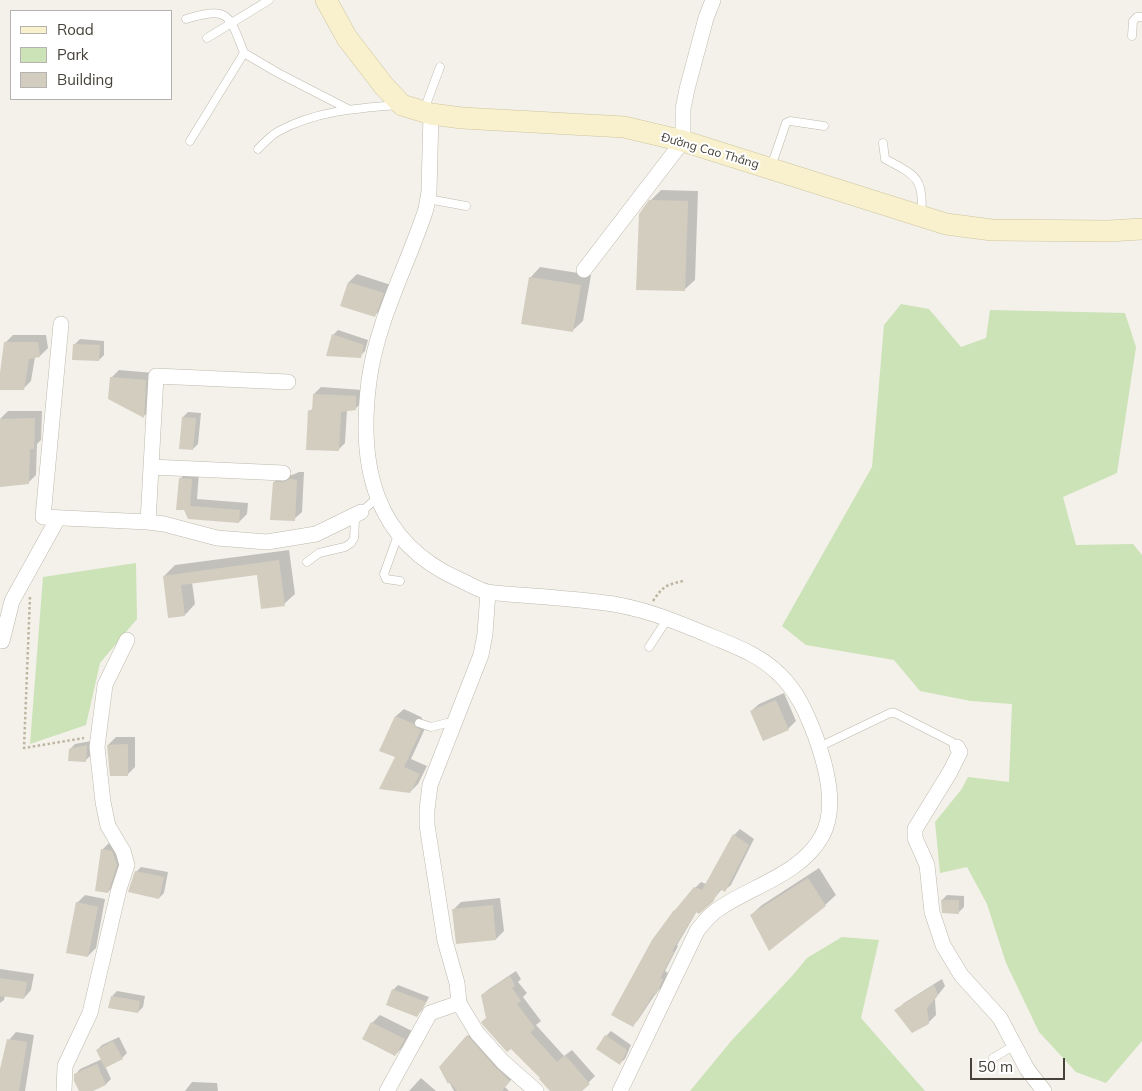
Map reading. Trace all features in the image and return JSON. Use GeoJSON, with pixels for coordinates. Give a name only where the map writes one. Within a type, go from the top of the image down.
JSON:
{"type":"FeatureCollection","features":[{"type":"Feature","properties":{"kind":"street","name":"Đường Cao Thắng"},"geometry":{"type":"LineString","coordinates":[[326,0],[348,38],[384,86],[402,105],[427,113],[462,118],[624,127],[683,141],[946,224],[992,230],[1109,231],[1142,229]]}},
{"type":"Feature","properties":{"kind":"street"},"geometry":{"type":"LineString","coordinates":[[584,270],[683,141],[683,109],[687,89],[706,18],[713,0]]}},
{"type":"Feature","properties":{"kind":"street"},"geometry":{"type":"LineString","coordinates":[[427,113],[428,199],[422,220],[382,325],[370,370],[366,407],[368,460],[377,498],[386,517],[398,534],[428,563],[488,592],[601,602],[650,612],[753,654],[780,674],[800,700],[819,747],[830,796],[830,809],[823,834],[815,847],[788,870],[718,908],[697,931],[620,1091]]}},
{"type":"Feature","properties":{"kind":"street"},"geometry":{"type":"LineString","coordinates":[[61,324],[43,517],[148,522],[164,524],[217,538],[267,542],[316,534],[361,512]]}},
{"type":"Feature","properties":{"kind":"street"},"geometry":{"type":"LineString","coordinates":[[148,522],[156,376],[288,382]]}},
{"type":"Feature","properties":{"kind":"street"},"geometry":{"type":"LineString","coordinates":[[151,467],[282,473]]}},
{"type":"Feature","properties":{"kind":"street"},"geometry":{"type":"LineString","coordinates":[[0,641],[2,641],[12,601],[58,518]]}},
{"type":"Feature","properties":{"kind":"street"},"geometry":{"type":"LineString","coordinates":[[488,592],[485,634],[481,655],[430,785],[427,810],[428,825],[445,940],[459,1003],[477,1034],[525,1088]]}},
{"type":"Feature","properties":{"kind":"street"},"geometry":{"type":"LineString","coordinates":[[64,1091],[65,1066],[90,1013],[119,889],[127,865],[123,851],[108,826],[96,747],[105,685],[127,640]]}},
{"type":"Feature","properties":{"kind":"street"},"geometry":{"type":"LineString","coordinates":[[957,746],[960,752],[950,772],[915,829],[916,838],[927,865],[932,912],[943,945],[961,975],[1000,1018],[1027,1069],[1044,1091]]}},
{"type":"Feature","properties":{"kind":"street"},"geometry":{"type":"LineString","coordinates":[[387,1091],[430,1013],[459,1003]]}},
{"type":"Feature","properties":{"kind":"lane"},"geometry":{"type":"LineString","coordinates":[[207,38],[269,0]]}},
{"type":"Feature","properties":{"kind":"lane"},"geometry":{"type":"LineString","coordinates":[[186,18],[217,12],[232,23],[244,52],[278,73],[348,109]]}},
{"type":"Feature","properties":{"kind":"lane"},"geometry":{"type":"LineString","coordinates":[[1132,36],[1133,22],[1138,17],[1142,17]]}},
{"type":"Feature","properties":{"kind":"lane"},"geometry":{"type":"LineString","coordinates":[[190,142],[244,52]]}},
{"type":"Feature","properties":{"kind":"lane"},"geometry":{"type":"LineString","coordinates":[[427,113],[440,67]]}},
{"type":"Feature","properties":{"kind":"lane"},"geometry":{"type":"LineString","coordinates":[[258,148],[280,130],[330,113],[348,109],[402,105]]}},
{"type":"Feature","properties":{"kind":"lane"},"geometry":{"type":"LineString","coordinates":[[771,168],[786,123],[790,121],[824,126]]}},
{"type":"Feature","properties":{"kind":"lane"},"geometry":{"type":"LineString","coordinates":[[883,143],[885,160],[906,170],[915,178],[920,187],[924,196],[921,217]]}},
{"type":"Feature","properties":{"kind":"lane"},"geometry":{"type":"LineString","coordinates":[[428,199],[466,206]]}},
{"type":"Feature","properties":{"kind":"lane"},"geometry":{"type":"LineString","coordinates":[[307,562],[318,553],[346,548],[354,538],[355,521],[361,512],[377,498]]}},
{"type":"Feature","properties":{"kind":"lane"},"geometry":{"type":"LineString","coordinates":[[398,534],[384,574],[386,579],[400,581]]}},
{"type":"Feature","properties":{"kind":"lane"},"geometry":{"type":"LineString","coordinates":[[649,647],[668,618]]}},
{"type":"Feature","properties":{"kind":"lane"},"geometry":{"type":"LineString","coordinates":[[819,747],[890,713],[895,713],[957,746]]}},
{"type":"Feature","properties":{"kind":"lane"},"geometry":{"type":"LineString","coordinates":[[418,723],[431,727],[447,723],[454,725]]}},
{"type":"Feature","properties":{"kind":"lane"},"geometry":{"type":"LineString","coordinates":[[994,1058],[1015,1045]]}},
{"type":"Feature","properties":{"kind":"path"},"geometry":{"type":"LineString","coordinates":[[650,612],[654,601],[666,585],[683,581]]}},
{"type":"Feature","properties":{"kind":"path"},"geometry":{"type":"LineString","coordinates":[[30,595],[24,748],[98,736]]}},
{"type":"Feature","properties":{"kind":"green space"},"geometry":{"type":"Polygon","coordinates":[[[901,304],[929,309],[961,347],[986,338],[990,310],[1125,313],[1136,347],[1117,473],[1063,497],[1076,545],[1133,544],[1142,555],[1142,1041],[1106,1083],[1076,1072],[1039,1032],[1006,963],[987,904],[967,867],[940,873],[935,822],[961,790],[968,777],[1009,782],[1012,704],[971,701],[920,691],[894,660],[806,645],[782,626],[872,467],[884,325],[901,304]]]}},
{"type":"Feature","properties":{"kind":"green space"},"geometry":{"type":"Polygon","coordinates":[[[136,563],[137,619],[100,663],[86,725],[30,744],[43,577],[136,563]]]}},
{"type":"Feature","properties":{"kind":"green space"},"geometry":{"type":"Polygon","coordinates":[[[842,937],[879,940],[861,1018],[925,1091],[690,1091],[732,1040],[807,958],[842,937]]]}},
{"type":"Feature","properties":{"kind":"building"},"geometry":{"type":"Polygon","coordinates":[[[649,200],[688,201],[685,291],[636,290],[639,214],[649,200]]]}},
{"type":"Feature","properties":{"kind":"building"},"geometry":{"type":"Polygon","coordinates":[[[529,277],[581,285],[573,332],[521,324],[529,277]]]}},
{"type":"Feature","properties":{"kind":"building"},"geometry":{"type":"Polygon","coordinates":[[[348,282],[384,293],[375,317],[340,306],[348,282]]]}},
{"type":"Feature","properties":{"kind":"building"},"geometry":{"type":"Polygon","coordinates":[[[332,334],[364,345],[361,358],[326,356],[332,334]]]}},
{"type":"Feature","properties":{"kind":"building"},"geometry":{"type":"Polygon","coordinates":[[[4,342],[38,342],[40,357],[29,359],[24,390],[0,390],[4,342]]]}},
{"type":"Feature","properties":{"kind":"building"},"geometry":{"type":"Polygon","coordinates":[[[73,344],[100,345],[99,361],[72,360],[73,344]]]}},
{"type":"Feature","properties":{"kind":"building"},"geometry":{"type":"Polygon","coordinates":[[[110,377],[146,380],[144,418],[108,399],[110,377]]]}},
{"type":"Feature","properties":{"kind":"building"},"geometry":{"type":"Polygon","coordinates":[[[313,394],[356,396],[356,410],[341,412],[339,451],[306,450],[308,410],[312,411],[313,394]]]}},
{"type":"Feature","properties":{"kind":"building"},"geometry":{"type":"Polygon","coordinates":[[[182,417],[196,418],[193,450],[179,449],[182,417]]]}},
{"type":"Feature","properties":{"kind":"building"},"geometry":{"type":"Polygon","coordinates":[[[35,418],[34,449],[30,449],[29,484],[0,487],[0,419],[35,418]]]}},
{"type":"Feature","properties":{"kind":"building"},"geometry":{"type":"Polygon","coordinates":[[[179,478],[192,479],[190,506],[240,510],[239,523],[188,519],[184,510],[176,510],[179,478]]]}},
{"type":"Feature","properties":{"kind":"building"},"geometry":{"type":"Polygon","coordinates":[[[290,479],[297,480],[295,521],[270,520],[273,482],[283,482],[290,479]]]}},
{"type":"Feature","properties":{"kind":"building"},"geometry":{"type":"Polygon","coordinates":[[[279,560],[285,606],[261,609],[257,575],[181,585],[185,616],[168,618],[163,576],[279,560]]]}},
{"type":"Feature","properties":{"kind":"building"},"geometry":{"type":"Polygon","coordinates":[[[776,700],[789,730],[763,741],[750,711],[776,700]]]}},
{"type":"Feature","properties":{"kind":"building"},"geometry":{"type":"Polygon","coordinates":[[[395,716],[414,724],[415,727],[421,730],[404,767],[420,774],[410,793],[379,789],[395,757],[379,751],[395,716]]]}},
{"type":"Feature","properties":{"kind":"building"},"geometry":{"type":"Polygon","coordinates":[[[128,744],[128,776],[110,776],[107,745],[128,744]]]}},
{"type":"Feature","properties":{"kind":"building"},"geometry":{"type":"Polygon","coordinates":[[[87,745],[86,762],[68,761],[69,749],[87,745]]]}},
{"type":"Feature","properties":{"kind":"building"},"geometry":{"type":"Polygon","coordinates":[[[733,834],[749,845],[725,892],[720,889],[713,902],[699,914],[696,912],[672,951],[674,952],[660,978],[663,979],[656,995],[654,993],[633,1027],[611,1015],[652,940],[694,887],[702,890],[733,834]]]}},
{"type":"Feature","properties":{"kind":"building"},"geometry":{"type":"Polygon","coordinates":[[[101,849],[112,851],[117,865],[108,893],[95,891],[101,849]]]}},
{"type":"Feature","properties":{"kind":"building"},"geometry":{"type":"Polygon","coordinates":[[[135,871],[164,877],[159,899],[128,892],[135,871]]]}},
{"type":"Feature","properties":{"kind":"building"},"geometry":{"type":"Polygon","coordinates":[[[808,878],[826,906],[769,951],[750,915],[808,878]]]}},
{"type":"Feature","properties":{"kind":"building"},"geometry":{"type":"Polygon","coordinates":[[[941,900],[959,900],[959,914],[942,913],[941,900]]]}},
{"type":"Feature","properties":{"kind":"building"},"geometry":{"type":"Polygon","coordinates":[[[76,902],[98,907],[88,957],[66,953],[76,902]]]}},
{"type":"Feature","properties":{"kind":"building"},"geometry":{"type":"Polygon","coordinates":[[[493,905],[496,940],[456,944],[452,909],[493,905]]]}},
{"type":"Feature","properties":{"kind":"building"},"geometry":{"type":"Polygon","coordinates":[[[510,976],[515,986],[512,988],[521,1001],[517,1004],[535,1028],[530,1032],[557,1062],[565,1055],[590,1084],[582,1091],[550,1091],[540,1078],[511,1049],[507,1052],[482,1024],[481,1022],[486,1018],[481,995],[510,976]]]}},
{"type":"Feature","properties":{"kind":"building"},"geometry":{"type":"Polygon","coordinates":[[[0,978],[27,982],[24,999],[0,996],[0,978]]]}},
{"type":"Feature","properties":{"kind":"building"},"geometry":{"type":"Polygon","coordinates":[[[934,985],[938,995],[927,1008],[929,1024],[912,1033],[894,1010],[934,985]]]}},
{"type":"Feature","properties":{"kind":"building"},"geometry":{"type":"Polygon","coordinates":[[[392,989],[426,1002],[417,1017],[386,1005],[392,989]]]}},
{"type":"Feature","properties":{"kind":"building"},"geometry":{"type":"Polygon","coordinates":[[[111,996],[140,1001],[138,1013],[108,1008],[111,996]]]}},
{"type":"Feature","properties":{"kind":"building"},"geometry":{"type":"Polygon","coordinates":[[[371,1022],[405,1039],[395,1056],[362,1039],[371,1022]]]}},
{"type":"Feature","properties":{"kind":"building"},"geometry":{"type":"Polygon","coordinates":[[[467,1035],[510,1081],[502,1091],[457,1091],[450,1082],[448,1084],[439,1067],[467,1035]]]}},
{"type":"Feature","properties":{"kind":"building"},"geometry":{"type":"Polygon","coordinates":[[[605,1035],[627,1050],[620,1065],[596,1049],[605,1035]]]}},
{"type":"Feature","properties":{"kind":"building"},"geometry":{"type":"Polygon","coordinates":[[[7,1039],[27,1042],[19,1091],[0,1091],[0,1069],[7,1039]]]}},
{"type":"Feature","properties":{"kind":"building"},"geometry":{"type":"Polygon","coordinates":[[[113,1041],[123,1059],[105,1068],[96,1050],[113,1041]]]}},
{"type":"Feature","properties":{"kind":"building"},"geometry":{"type":"Polygon","coordinates":[[[97,1064],[106,1085],[93,1091],[79,1091],[74,1081],[74,1074],[97,1064]]]}}]}
